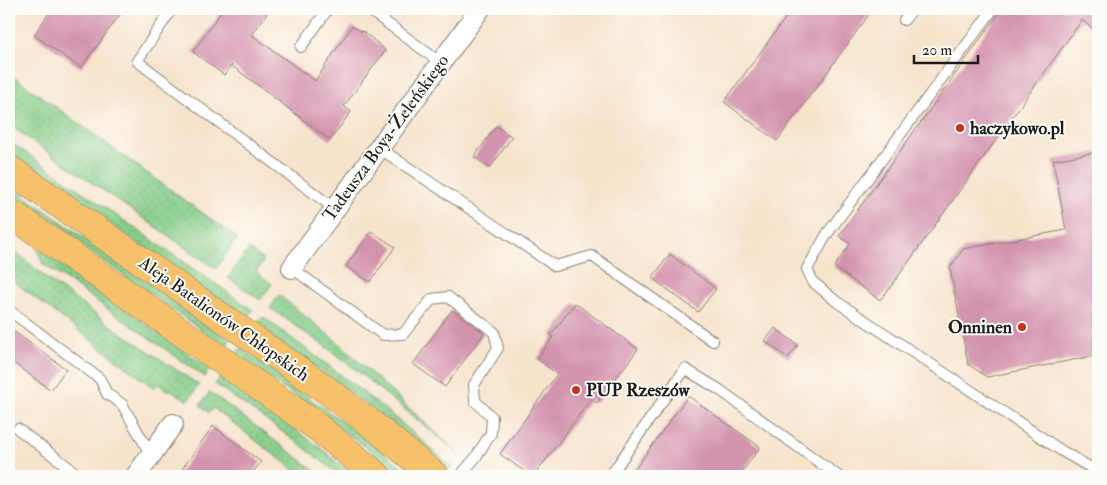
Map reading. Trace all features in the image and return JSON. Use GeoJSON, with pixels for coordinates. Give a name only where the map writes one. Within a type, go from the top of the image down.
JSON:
{"type":"FeatureCollection","features":[{"type":"Feature","properties":{"kind":"main road","name":"Aleja Batalionów Chłopskich"},"geometry":{"type":"LineString","coordinates":[[9,169],[321,386],[435,476]]}},
{"type":"Feature","properties":{"kind":"main road","name":"Aleja Batalionów Chłopskich"},"geometry":{"type":"LineString","coordinates":[[9,212],[316,426],[378,476]]}},
{"type":"Feature","properties":{"kind":"street","name":"Tadeusza Boya-Żeleńskiego"},"geometry":{"type":"LineString","coordinates":[[292,268],[480,9]]}},
{"type":"Feature","properties":{"kind":"street"},"geometry":{"type":"LineString","coordinates":[[136,476],[173,424]]}},
{"type":"Feature","properties":{"kind":"lane"},"geometry":{"type":"LineString","coordinates":[[172,9],[137,61],[335,209]]}},
{"type":"Feature","properties":{"kind":"lane"},"geometry":{"type":"LineString","coordinates":[[301,47],[328,9]]}},
{"type":"Feature","properties":{"kind":"lane"},"geometry":{"type":"LineString","coordinates":[[368,9],[441,63]]}},
{"type":"Feature","properties":{"kind":"lane"},"geometry":{"type":"LineString","coordinates":[[904,20],[913,9]]}},
{"type":"Feature","properties":{"kind":"lane"},"geometry":{"type":"LineString","coordinates":[[994,9],[827,234],[807,269],[812,282],[837,302],[1098,472]]}},
{"type":"Feature","properties":{"kind":"lane"},"geometry":{"type":"LineString","coordinates":[[379,148],[554,266],[592,256],[714,341]]}},
{"type":"Feature","properties":{"kind":"lane"},"geometry":{"type":"LineString","coordinates":[[292,268],[383,335],[403,334],[432,299],[448,298],[494,332],[498,348],[474,385],[475,401],[492,418],[491,433],[476,458],[460,476]]}},
{"type":"Feature","properties":{"kind":"lane"},"geometry":{"type":"LineString","coordinates":[[9,310],[100,379],[107,394],[122,404],[151,455]]}},
{"type":"Feature","properties":{"kind":"lane"},"geometry":{"type":"LineString","coordinates":[[610,476],[685,369],[720,390],[838,476]]}},
{"type":"Feature","properties":{"kind":"lane"},"geometry":{"type":"LineString","coordinates":[[18,429],[80,476]]}},
{"type":"Feature","properties":{"kind":"green space"},"geometry":{"type":"Polygon","coordinates":[[[9,73],[237,238],[216,269],[9,125],[9,73]]]}},
{"type":"Feature","properties":{"kind":"green space"},"geometry":{"type":"Polygon","coordinates":[[[9,141],[253,310],[246,319],[9,153],[9,141]]]}},
{"type":"Feature","properties":{"kind":"green space"},"geometry":{"type":"Polygon","coordinates":[[[9,185],[230,340],[226,347],[9,195],[9,185]]]}},
{"type":"Feature","properties":{"kind":"green space"},"geometry":{"type":"Polygon","coordinates":[[[9,246],[50,281],[120,332],[199,385],[188,401],[170,389],[169,391],[158,384],[154,388],[9,278],[9,246]]]}},
{"type":"Feature","properties":{"kind":"green space"},"geometry":{"type":"Polygon","coordinates":[[[37,248],[210,369],[205,377],[42,263],[37,248]]]}},
{"type":"Feature","properties":{"kind":"green space"},"geometry":{"type":"Polygon","coordinates":[[[249,248],[264,261],[256,272],[272,284],[260,300],[228,278],[249,248]]]}},
{"type":"Feature","properties":{"kind":"green space"},"geometry":{"type":"Polygon","coordinates":[[[279,295],[335,340],[458,453],[340,357],[270,308],[279,295]]]}},
{"type":"Feature","properties":{"kind":"green space"},"geometry":{"type":"Polygon","coordinates":[[[263,317],[383,408],[452,467],[447,470],[402,431],[256,326],[263,317]]]}},
{"type":"Feature","properties":{"kind":"green space"},"geometry":{"type":"Polygon","coordinates":[[[240,348],[368,440],[413,476],[400,476],[340,428],[236,355],[240,348]]]}},
{"type":"Feature","properties":{"kind":"green space"},"geometry":{"type":"Polygon","coordinates":[[[221,377],[321,448],[353,476],[341,476],[215,384],[221,377]]]}},
{"type":"Feature","properties":{"kind":"green space"},"geometry":{"type":"Polygon","coordinates":[[[210,392],[322,476],[302,476],[213,408],[209,413],[200,405],[210,392]]]}},
{"type":"Feature","properties":{"kind":"building"},"geometry":{"type":"Polygon","coordinates":[[[52,9],[124,9],[81,68],[34,35],[52,9]]]}},
{"type":"Feature","properties":{"kind":"building"},"geometry":{"type":"Polygon","coordinates":[[[223,9],[270,9],[252,35],[315,81],[352,26],[363,31],[384,49],[385,51],[344,106],[351,112],[330,140],[231,65],[224,75],[193,52],[223,9]]]}},
{"type":"Feature","properties":{"kind":"building"},"geometry":{"type":"Polygon","coordinates":[[[792,9],[873,9],[777,141],[724,102],[792,9]]]}},
{"type":"Feature","properties":{"kind":"building","name":"haczykowo.pl"},"geometry":{"type":"Polygon","coordinates":[[[1002,9],[1098,9],[1098,33],[1082,20],[880,300],[834,267],[850,244],[839,236],[1002,9]]]}},
{"type":"Feature","properties":{"kind":"building"},"geometry":{"type":"Polygon","coordinates":[[[496,126],[512,137],[490,168],[474,157],[496,126]]]}},
{"type":"Feature","properties":{"kind":"building","name":"Onninen"},"geometry":{"type":"Polygon","coordinates":[[[1098,152],[1098,355],[987,377],[968,364],[950,268],[963,249],[1066,230],[1053,160],[1098,152]]]}},
{"type":"Feature","properties":{"kind":"building"},"geometry":{"type":"Polygon","coordinates":[[[371,231],[395,247],[370,282],[346,266],[371,231]]]}},
{"type":"Feature","properties":{"kind":"building"},"geometry":{"type":"Polygon","coordinates":[[[670,254],[716,289],[698,312],[652,278],[670,254]]]}},
{"type":"Feature","properties":{"kind":"building","name":"PUP Rzeszów"},"geometry":{"type":"Polygon","coordinates":[[[575,303],[638,349],[597,403],[591,399],[534,476],[531,476],[500,454],[557,374],[537,359],[553,337],[551,335],[575,303]]]}},
{"type":"Feature","properties":{"kind":"building"},"geometry":{"type":"Polygon","coordinates":[[[452,310],[484,333],[445,387],[413,364],[452,310]]]}},
{"type":"Feature","properties":{"kind":"building"},"geometry":{"type":"Polygon","coordinates":[[[9,328],[66,369],[51,390],[9,360],[9,328]]]}},
{"type":"Feature","properties":{"kind":"building"},"geometry":{"type":"Polygon","coordinates":[[[775,328],[798,345],[788,358],[765,341],[775,328]]]}},
{"type":"Feature","properties":{"kind":"building"},"geometry":{"type":"Polygon","coordinates":[[[688,396],[760,447],[739,476],[630,476],[688,396]]]}},
{"type":"Feature","properties":{"kind":"building"},"geometry":{"type":"Polygon","coordinates":[[[213,426],[261,462],[250,476],[177,476],[213,426]]]}},
{"type":"Feature","properties":{"kind":"place","name":"haczykowo.pl"},"geometry":{"type":"Point","coordinates":[960,128]}},
{"type":"Feature","properties":{"kind":"place","name":"Onninen"},"geometry":{"type":"Point","coordinates":[1022,327]}},
{"type":"Feature","properties":{"kind":"place","name":"PUP Rzeszów"},"geometry":{"type":"Point","coordinates":[576,390]}}]}
